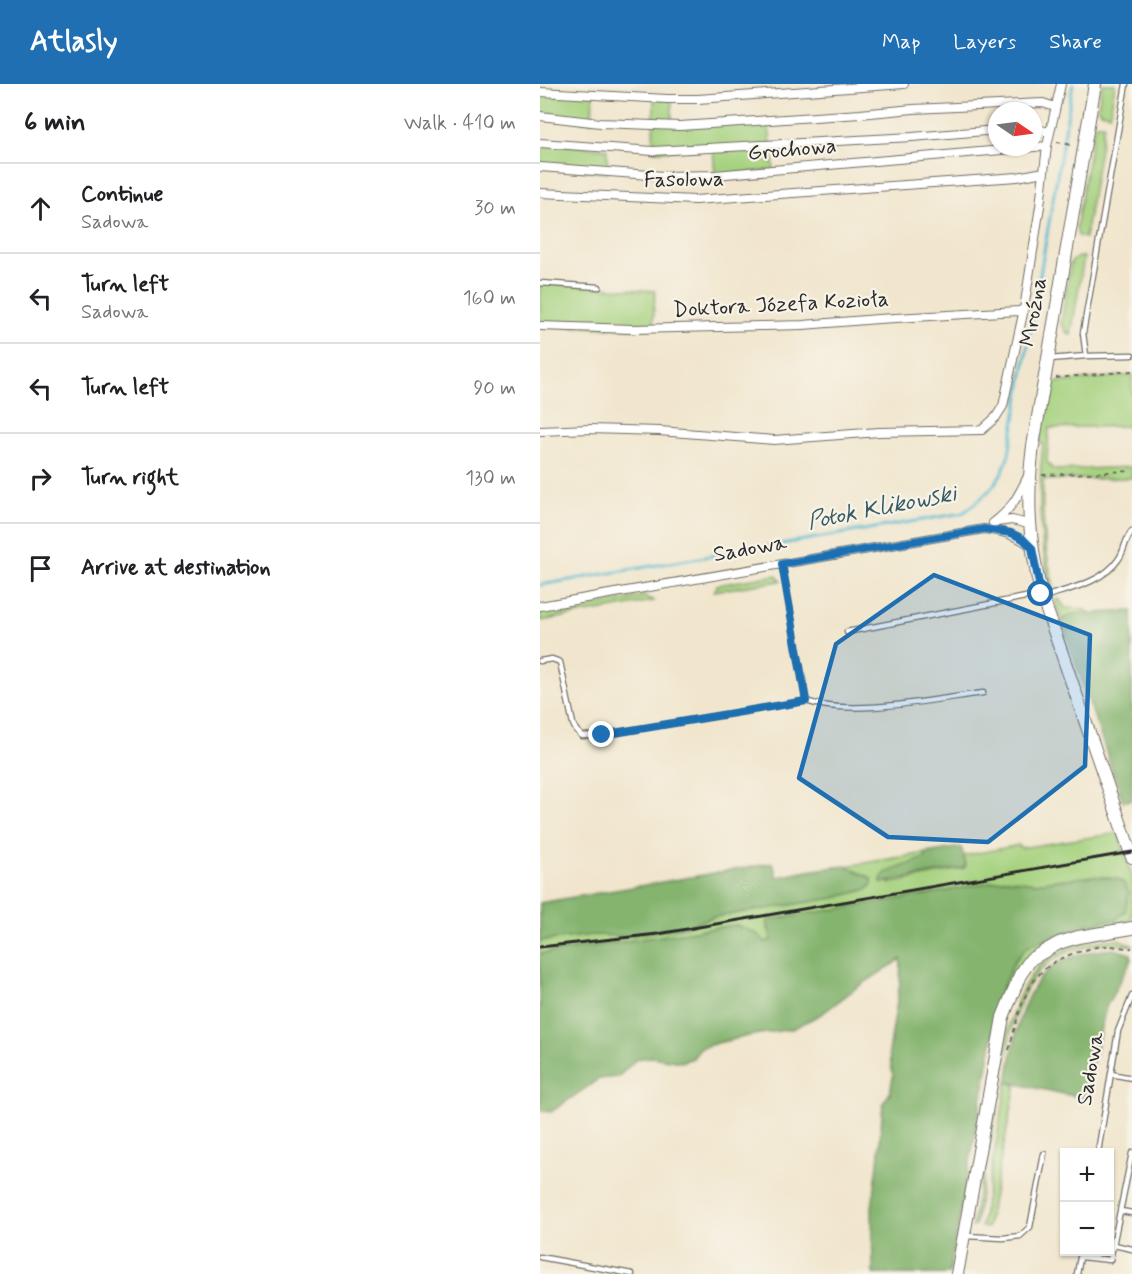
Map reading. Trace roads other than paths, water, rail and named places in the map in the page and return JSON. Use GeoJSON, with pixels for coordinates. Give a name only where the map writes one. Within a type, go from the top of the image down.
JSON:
{"type":"FeatureCollection","features":[{"type":"Feature","properties":{"kind":"main road","name":"Mroźna"},"geometry":{"type":"LineString","coordinates":[[1032,548],[1028,524],[1029,472],[1095,84]]}},
{"type":"Feature","properties":{"kind":"main road"},"geometry":{"type":"LineString","coordinates":[[1032,548],[1042,595],[1132,857]]}},
{"type":"Feature","properties":{"kind":"main road"},"geometry":{"type":"LineString","coordinates":[[957,1274],[1003,1017],[1020,975],[1031,959],[1059,943],[1078,937],[1132,928]]}},
{"type":"Feature","properties":{"kind":"street"},"geometry":{"type":"LineString","coordinates":[[540,92],[698,99],[904,84]]}},
{"type":"Feature","properties":{"kind":"street"},"geometry":{"type":"LineString","coordinates":[[540,431],[590,429],[648,431],[774,440],[879,432],[982,429],[996,417],[1002,406],[1024,309],[1048,140],[1059,85]]}},
{"type":"Feature","properties":{"kind":"street"},"geometry":{"type":"LineString","coordinates":[[540,116],[600,123],[680,126],[913,109],[1043,103],[1055,107]]}},
{"type":"Feature","properties":{"kind":"street","name":"Grochowa"},"geometry":{"type":"LineString","coordinates":[[540,143],[653,151],[988,131]]}},
{"type":"Feature","properties":{"kind":"street"},"geometry":{"type":"LineString","coordinates":[[1042,135],[1048,140]]}},
{"type":"Feature","properties":{"kind":"street","name":"Grochowa"},"geometry":{"type":"LineString","coordinates":[[540,168],[664,176],[715,175],[1048,140]]}},
{"type":"Feature","properties":{"kind":"street","name":"Fasolowa"},"geometry":{"type":"LineString","coordinates":[[540,193],[694,200],[1017,177],[1044,172]]}},
{"type":"Feature","properties":{"kind":"street","name":"Doktora Józefa Kozioła"},"geometry":{"type":"LineString","coordinates":[[540,326],[633,329],[803,325],[1024,309]]}},
{"type":"Feature","properties":{"kind":"street"},"geometry":{"type":"LineString","coordinates":[[984,529],[1010,509],[1029,472]]}},
{"type":"Feature","properties":{"kind":"street"},"geometry":{"type":"LineString","coordinates":[[993,523],[1012,520],[1028,524]]}},
{"type":"Feature","properties":{"kind":"street"},"geometry":{"type":"LineString","coordinates":[[1011,533],[1028,524]]}},
{"type":"Feature","properties":{"kind":"street","name":"Sadowa"},"geometry":{"type":"LineString","coordinates":[[540,606],[984,529],[1011,533],[1023,539],[1032,548]]}},
{"type":"Feature","properties":{"kind":"lane"},"geometry":{"type":"LineString","coordinates":[[1086,356],[1083,333],[1126,84]]}},
{"type":"Feature","properties":{"kind":"lane"},"geometry":{"type":"LineString","coordinates":[[540,283],[598,287]]}},
{"type":"Feature","properties":{"kind":"lane"},"geometry":{"type":"LineString","coordinates":[[1047,360],[1132,355]]}},
{"type":"Feature","properties":{"kind":"lane"},"geometry":{"type":"LineString","coordinates":[[847,632],[1042,595],[1098,578],[1119,560],[1126,538],[1132,531]]}},
{"type":"Feature","properties":{"kind":"lane"},"geometry":{"type":"LineString","coordinates":[[782,564],[806,701]]}},
{"type":"Feature","properties":{"kind":"lane"},"geometry":{"type":"LineString","coordinates":[[540,661],[552,659],[560,662],[573,724],[582,736],[602,735],[806,701],[841,708],[871,707],[983,693]]}},
{"type":"Feature","properties":{"kind":"lane","name":"Sadowa"},"geometry":{"type":"LineString","coordinates":[[1099,1148],[1118,1031],[1132,996]]}},
{"type":"Feature","properties":{"kind":"lane"},"geometry":{"type":"LineString","coordinates":[[1111,1074],[1132,1078]]}},
{"type":"Feature","properties":{"kind":"lane"},"geometry":{"type":"LineString","coordinates":[[1132,1153],[1114,1245],[1132,1249]]}},
{"type":"Feature","properties":{"kind":"lane"},"geometry":{"type":"LineString","coordinates":[[963,1236],[1003,1238],[1020,1236],[1030,1227],[1044,1154]]}},
{"type":"Feature","properties":{"kind":"lane"},"geometry":{"type":"LineString","coordinates":[[1121,1211],[1132,1213]]}},
{"type":"Feature","properties":{"kind":"lane"},"geometry":{"type":"LineString","coordinates":[[1077,1274],[1081,1256]]}},
{"type":"Feature","properties":{"kind":"lane"},"geometry":{"type":"LineString","coordinates":[[1091,1256],[1110,1260],[1111,1256]]}},
{"type":"Feature","properties":{"kind":"lane"},"geometry":{"type":"LineString","coordinates":[[540,1257],[632,1274]]}},
{"type":"Feature","properties":{"kind":"waterway","name":"Potok Klikowski"},"geometry":{"type":"LineString","coordinates":[[540,585],[963,513],[986,494],[1002,473],[1009,454],[1073,84]]}},
{"type":"Feature","properties":{"kind":"railway"},"geometry":{"type":"LineString","coordinates":[[540,947],[658,934],[1132,852]]}}]}
